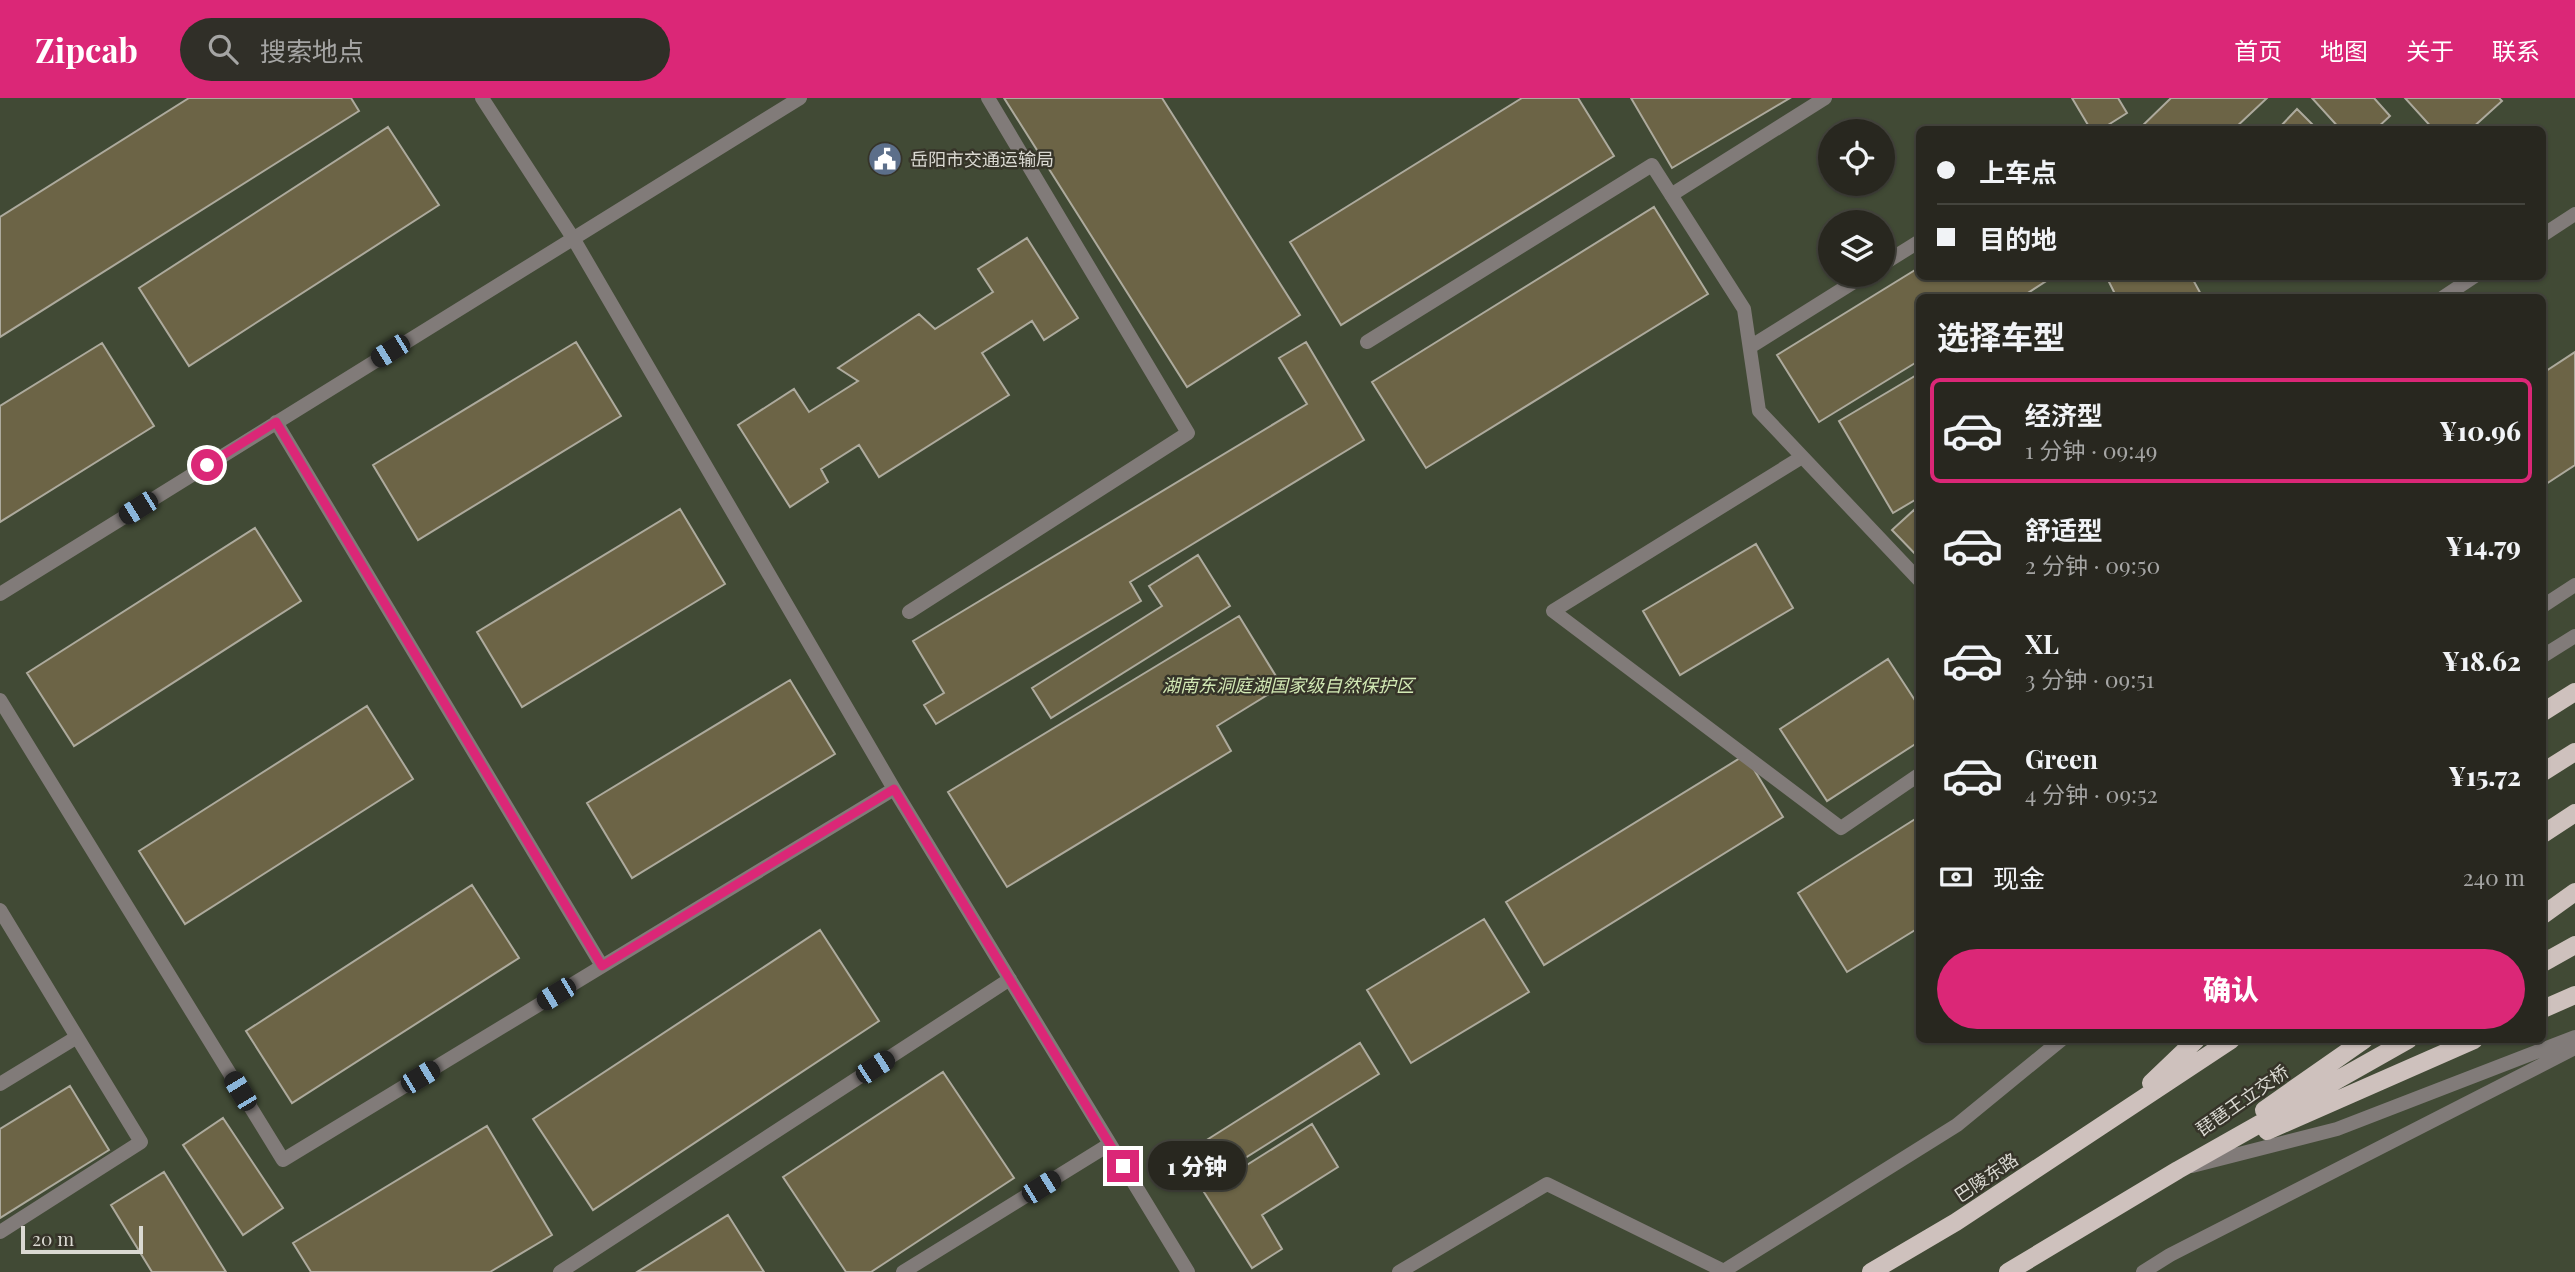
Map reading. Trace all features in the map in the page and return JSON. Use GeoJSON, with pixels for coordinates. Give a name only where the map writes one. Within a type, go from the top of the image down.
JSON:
{"type":"FeatureCollection","features":[{"type":"Feature","properties":{"kind":"main road"},"geometry":{"type":"LineString","coordinates":[[2546,710],[2575,692]]}},
{"type":"Feature","properties":{"kind":"main road"},"geometry":{"type":"LineString","coordinates":[[2546,770],[2575,752]]}},
{"type":"Feature","properties":{"kind":"main road"},"geometry":{"type":"LineString","coordinates":[[2546,832],[2575,813]]}},
{"type":"Feature","properties":{"kind":"main road"},"geometry":{"type":"LineString","coordinates":[[2546,913],[2575,892]]}},
{"type":"Feature","properties":{"kind":"main road"},"geometry":{"type":"LineString","coordinates":[[2546,961],[2575,945]]}},
{"type":"Feature","properties":{"kind":"main road"},"geometry":{"type":"LineString","coordinates":[[2546,1008],[2575,995]]}},
{"type":"Feature","properties":{"kind":"main road"},"geometry":{"type":"LineString","coordinates":[[2121,1113],[2193,1043]]}},
{"type":"Feature","properties":{"kind":"main road"},"geometry":{"type":"LineString","coordinates":[[2121,1113],[2207,1043]]}},
{"type":"Feature","properties":{"kind":"main road"},"geometry":{"type":"LineString","coordinates":[[2121,1113],[2226,1043]]}},
{"type":"Feature","properties":{"kind":"main road","name":"琵琶王立交桥"},"geometry":{"type":"LineString","coordinates":[[2178,1170],[2360,1043]]}},
{"type":"Feature","properties":{"kind":"main road"},"geometry":{"type":"LineString","coordinates":[[2008,1272],[2178,1170],[2403,1043]]}},
{"type":"Feature","properties":{"kind":"main road"},"geometry":{"type":"LineString","coordinates":[[2178,1170],[2467,1043]]}},
{"type":"Feature","properties":{"kind":"main road","name":"巴陵东路"},"geometry":{"type":"LineString","coordinates":[[1871,1272],[1956,1222],[2121,1113]]}},
{"type":"Feature","properties":{"kind":"street"},"geometry":{"type":"LineString","coordinates":[[482,98],[573,238],[894,789],[1188,1272]]}},
{"type":"Feature","properties":{"kind":"street"},"geometry":{"type":"LineString","coordinates":[[0,594],[800,98]]}},
{"type":"Feature","properties":{"kind":"street"},"geometry":{"type":"LineString","coordinates":[[909,612],[1188,433],[988,98]]}},
{"type":"Feature","properties":{"kind":"street"},"geometry":{"type":"LineString","coordinates":[[1671,195],[1825,98]]}},
{"type":"Feature","properties":{"kind":"street"},"geometry":{"type":"LineString","coordinates":[[1367,342],[1652,165],[1744,309],[1759,411],[1916,577]]}},
{"type":"Feature","properties":{"kind":"street"},"geometry":{"type":"LineString","coordinates":[[2546,232],[2575,214]]}},
{"type":"Feature","properties":{"kind":"street"},"geometry":{"type":"LineString","coordinates":[[1895,257],[1916,243]]}},
{"type":"Feature","properties":{"kind":"street"},"geometry":{"type":"LineString","coordinates":[[2448,294],[2469,280]]}},
{"type":"Feature","properties":{"kind":"street"},"geometry":{"type":"LineString","coordinates":[[1750,346],[1846,287]]}},
{"type":"Feature","properties":{"kind":"street"},"geometry":{"type":"LineString","coordinates":[[276,422],[602,966]]}},
{"type":"Feature","properties":{"kind":"street"},"geometry":{"type":"LineString","coordinates":[[1802,457],[1553,611],[1841,828],[1916,777]]}},
{"type":"Feature","properties":{"kind":"street"},"geometry":{"type":"LineString","coordinates":[[2546,604],[2575,585]]}},
{"type":"Feature","properties":{"kind":"street"},"geometry":{"type":"LineString","coordinates":[[2546,654],[2575,636]]}},
{"type":"Feature","properties":{"kind":"street"},"geometry":{"type":"LineString","coordinates":[[0,700],[283,1160],[894,789]]}},
{"type":"Feature","properties":{"kind":"street"},"geometry":{"type":"LineString","coordinates":[[0,910],[141,1142],[0,1232]]}},
{"type":"Feature","properties":{"kind":"street"},"geometry":{"type":"LineString","coordinates":[[560,1272],[1010,979]]}},
{"type":"Feature","properties":{"kind":"street"},"geometry":{"type":"LineString","coordinates":[[0,1084],[76,1037]]}},
{"type":"Feature","properties":{"kind":"street"},"geometry":{"type":"LineString","coordinates":[[2178,1170],[2337,1129],[2575,1037]]}},
{"type":"Feature","properties":{"kind":"street"},"geometry":{"type":"LineString","coordinates":[[1399,1272],[1546,1184],[1724,1272],[1957,1125],[2057,1043]]}},
{"type":"Feature","properties":{"kind":"street"},"geometry":{"type":"LineString","coordinates":[[2121,1113],[2181,1043]]}},
{"type":"Feature","properties":{"kind":"street"},"geometry":{"type":"LineString","coordinates":[[2143,1272],[2170,1255],[2575,1048]]}},
{"type":"Feature","properties":{"kind":"street"},"geometry":{"type":"LineString","coordinates":[[903,1272],[1110,1144]]}},
{"type":"Feature","properties":{"kind":"green space","name":"湖南东洞庭湖国家级自然保护区"},"geometry":{"type":"Polygon","coordinates":[[[0,98],[2575,98],[2575,1272],[0,1272],[0,98]]]}},
{"type":"Feature","properties":{"kind":"building"},"geometry":{"type":"Polygon","coordinates":[[[189,98],[351,98],[359,111],[0,337],[0,217],[189,98]]]}},
{"type":"Feature","properties":{"kind":"building"},"geometry":{"type":"Polygon","coordinates":[[[1004,98],[1162,98],[1300,315],[1187,387],[1004,98]]]}},
{"type":"Feature","properties":{"kind":"building"},"geometry":{"type":"Polygon","coordinates":[[[1522,98],[1578,98],[1614,156],[1341,325],[1290,242],[1522,98]]]}},
{"type":"Feature","properties":{"kind":"building"},"geometry":{"type":"Polygon","coordinates":[[[1631,98],[1790,98],[1672,168],[1631,98]]]}},
{"type":"Feature","properties":{"kind":"building"},"geometry":{"type":"Polygon","coordinates":[[[2072,98],[2118,98],[2127,113],[2106,126],[2089,126],[2072,98]]]}},
{"type":"Feature","properties":{"kind":"building"},"geometry":{"type":"Polygon","coordinates":[[[2171,98],[2267,98],[2237,126],[2142,126],[2171,98]]]}},
{"type":"Feature","properties":{"kind":"building"},"geometry":{"type":"Polygon","coordinates":[[[2312,98],[2374,98],[2390,116],[2379,126],[2337,126],[2312,98]]]}},
{"type":"Feature","properties":{"kind":"building"},"geometry":{"type":"Polygon","coordinates":[[[2405,98],[2499,98],[2502,101],[2474,126],[2430,126],[2405,98]]]}},
{"type":"Feature","properties":{"kind":"building"},"geometry":{"type":"Polygon","coordinates":[[[2297,109],[2314,126],[2281,126],[2297,109]]]}},
{"type":"Feature","properties":{"kind":"building"},"geometry":{"type":"Polygon","coordinates":[[[388,127],[439,205],[189,366],[139,288],[388,127]]]}},
{"type":"Feature","properties":{"kind":"building"},"geometry":{"type":"Polygon","coordinates":[[[1654,207],[1708,294],[1426,468],[1372,382],[1654,207]]]}},
{"type":"Feature","properties":{"kind":"building"},"geometry":{"type":"Polygon","coordinates":[[[1027,238],[1078,318],[1044,340],[1032,321],[982,353],[1009,395],[879,477],[859,445],[821,469],[828,482],[790,507],[738,425],[794,389],[809,412],[858,381],[838,368],[919,314],[935,329],[993,292],[978,269],[1027,238]]]}},
{"type":"Feature","properties":{"kind":"building"},"geometry":{"type":"Polygon","coordinates":[[[1916,269],[1916,280],[2048,280],[2026,294],[1916,294],[1916,362],[1819,422],[1777,355],[1888,287],[1895,287],[1895,282],[1916,269]]]}},
{"type":"Feature","properties":{"kind":"building"},"geometry":{"type":"Polygon","coordinates":[[[2108,280],[2193,280],[2201,294],[2115,294],[2108,280]]]}},
{"type":"Feature","properties":{"kind":"building"},"geometry":{"type":"Polygon","coordinates":[[[576,342],[621,416],[418,540],[373,465],[576,342]]]}},
{"type":"Feature","properties":{"kind":"building"},"geometry":{"type":"Polygon","coordinates":[[[1306,342],[1364,440],[1130,582],[1141,601],[936,724],[924,705],[944,693],[913,641],[1307,404],[1279,358],[1306,342]]]}},
{"type":"Feature","properties":{"kind":"building"},"geometry":{"type":"Polygon","coordinates":[[[102,343],[154,426],[0,522],[0,406],[102,343]]]}},
{"type":"Feature","properties":{"kind":"building"},"geometry":{"type":"Polygon","coordinates":[[[2575,352],[2575,465],[2546,484],[2546,371],[2575,352]]]}},
{"type":"Feature","properties":{"kind":"building"},"geometry":{"type":"Polygon","coordinates":[[[1916,375],[1916,499],[1893,513],[1839,421],[1916,375]]]}},
{"type":"Feature","properties":{"kind":"building"},"geometry":{"type":"Polygon","coordinates":[[[680,509],[725,584],[522,707],[477,632],[680,509]]]}},
{"type":"Feature","properties":{"kind":"building"},"geometry":{"type":"Polygon","coordinates":[[[1914,510],[1916,512],[1916,555],[1892,530],[1914,510]]]}},
{"type":"Feature","properties":{"kind":"building"},"geometry":{"type":"Polygon","coordinates":[[[255,528],[301,601],[74,746],[27,673],[255,528]]]}},
{"type":"Feature","properties":{"kind":"building"},"geometry":{"type":"Polygon","coordinates":[[[1756,544],[1793,608],[1680,675],[1643,611],[1756,544]]]}},
{"type":"Feature","properties":{"kind":"building"},"geometry":{"type":"Polygon","coordinates":[[[1198,555],[1230,606],[1051,718],[1032,688],[1162,606],[1149,586],[1198,555]]]}},
{"type":"Feature","properties":{"kind":"building"},"geometry":{"type":"Polygon","coordinates":[[[1239,616],[1282,686],[1217,726],[1231,751],[1007,887],[948,792],[1239,616]]]}},
{"type":"Feature","properties":{"kind":"building"},"geometry":{"type":"Polygon","coordinates":[[[1888,659],[1916,702],[1916,744],[1827,801],[1780,729],[1888,659]]]}},
{"type":"Feature","properties":{"kind":"building"},"geometry":{"type":"Polygon","coordinates":[[[790,680],[835,754],[632,878],[587,803],[790,680]]]}},
{"type":"Feature","properties":{"kind":"building"},"geometry":{"type":"Polygon","coordinates":[[[367,706],[413,779],[185,924],[139,851],[367,706]]]}},
{"type":"Feature","properties":{"kind":"building"},"geometry":{"type":"Polygon","coordinates":[[[1745,755],[1783,817],[1544,965],[1506,902],[1745,755]]]}},
{"type":"Feature","properties":{"kind":"building"},"geometry":{"type":"Polygon","coordinates":[[[1916,819],[1916,929],[1847,972],[1798,893],[1916,819]]]}},
{"type":"Feature","properties":{"kind":"building"},"geometry":{"type":"Polygon","coordinates":[[[472,885],[519,958],[292,1103],[246,1031],[472,885]]]}},
{"type":"Feature","properties":{"kind":"building"},"geometry":{"type":"Polygon","coordinates":[[[1484,919],[1529,992],[1411,1063],[1367,990],[1484,919]]]}},
{"type":"Feature","properties":{"kind":"building"},"geometry":{"type":"Polygon","coordinates":[[[820,930],[879,1021],[593,1210],[533,1119],[820,930]]]}},
{"type":"Feature","properties":{"kind":"building"},"geometry":{"type":"Polygon","coordinates":[[[1360,1043],[1379,1074],[1202,1185],[1183,1155],[1360,1043]]]}},
{"type":"Feature","properties":{"kind":"building"},"geometry":{"type":"Polygon","coordinates":[[[943,1072],[1014,1178],[871,1272],[846,1272],[783,1177],[943,1072]]]}},
{"type":"Feature","properties":{"kind":"building"},"geometry":{"type":"Polygon","coordinates":[[[70,1086],[109,1150],[0,1218],[0,1129],[70,1086]]]}},
{"type":"Feature","properties":{"kind":"building"},"geometry":{"type":"Polygon","coordinates":[[[223,1118],[283,1208],[243,1235],[183,1145],[223,1118]]]}},
{"type":"Feature","properties":{"kind":"building"},"geometry":{"type":"Polygon","coordinates":[[[1312,1124],[1338,1167],[1262,1215],[1282,1249],[1252,1268],[1204,1192],[1312,1124]]]}},
{"type":"Feature","properties":{"kind":"building"},"geometry":{"type":"Polygon","coordinates":[[[487,1126],[552,1235],[490,1272],[311,1272],[293,1243],[487,1126]]]}},
{"type":"Feature","properties":{"kind":"building"},"geometry":{"type":"Polygon","coordinates":[[[164,1172],[226,1272],[152,1272],[111,1205],[164,1172]]]}},
{"type":"Feature","properties":{"kind":"building"},"geometry":{"type":"Polygon","coordinates":[[[728,1215],[764,1272],[637,1272],[728,1215]]]}},
{"type":"Feature","properties":{"kind":"place","name":"岳阳市交通运输局"},"geometry":{"type":"Point","coordinates":[885,159]}},
{"type":"Feature","properties":{"kind":"route"},"geometry":{"type":"LineString","coordinates":[[207,465],[276,422],[602,966],[894,789],[1123,1166]]}}]}
